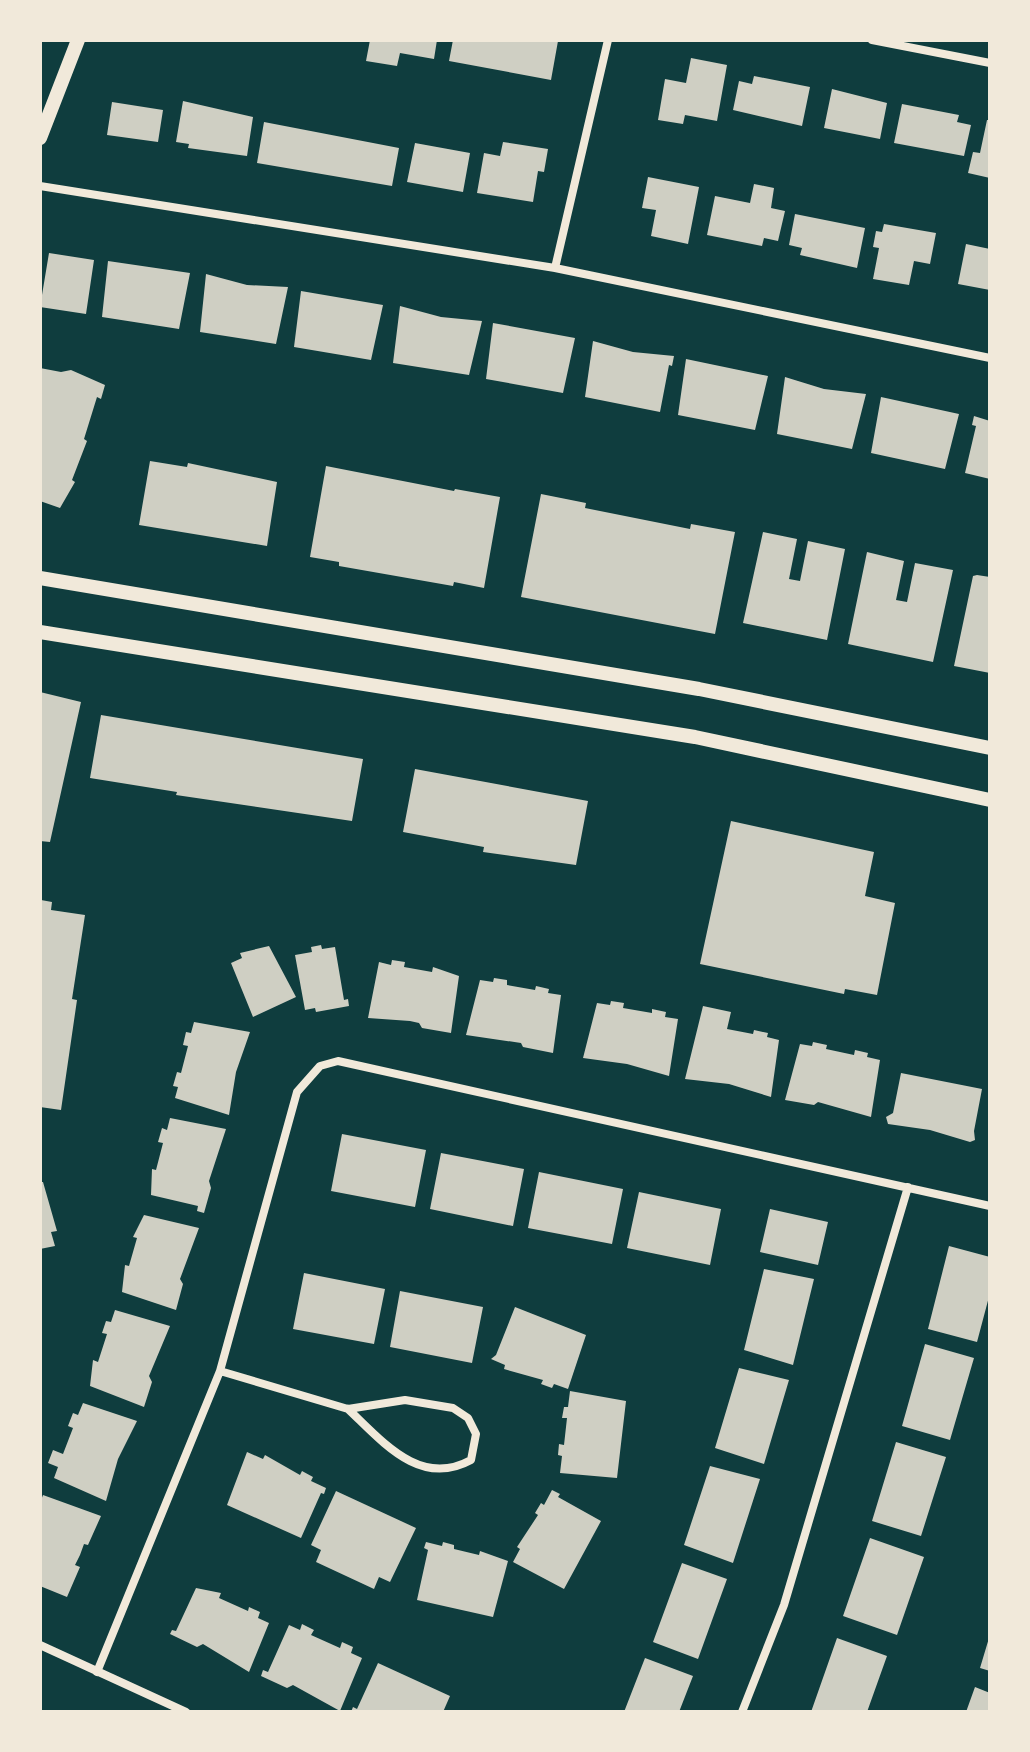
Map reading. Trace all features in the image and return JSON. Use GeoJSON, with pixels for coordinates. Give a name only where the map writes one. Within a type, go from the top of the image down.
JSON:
{"type":"FeatureCollection","features":[{"type":"Feature","properties":{"kind":"street"},"geometry":{"type":"LineString","coordinates":[[40,138],[78,40]]}},
{"type":"Feature","properties":{"kind":"street"},"geometry":{"type":"LineString","coordinates":[[555,268],[608,40]]}},
{"type":"Feature","properties":{"kind":"street"},"geometry":{"type":"LineString","coordinates":[[872,40],[990,63]]}},
{"type":"Feature","properties":{"kind":"street"},"geometry":{"type":"LineString","coordinates":[[40,186],[555,268],[990,358]]}},
{"type":"Feature","properties":{"kind":"street"},"geometry":{"type":"LineString","coordinates":[[40,578],[699,689],[990,748]]}},
{"type":"Feature","properties":{"kind":"street"},"geometry":{"type":"LineString","coordinates":[[40,632],[695,737],[990,800]]}},
{"type":"Feature","properties":{"kind":"street"},"geometry":{"type":"LineString","coordinates":[[97,1672],[220,1371],[297,1092],[320,1066],[338,1061],[990,1206]]}},
{"type":"Feature","properties":{"kind":"street"},"geometry":{"type":"LineString","coordinates":[[742,1712],[784,1605],[908,1187]]}},
{"type":"Feature","properties":{"kind":"street"},"geometry":{"type":"LineString","coordinates":[[220,1371],[348,1409],[405,1400],[453,1408],[468,1418],[476,1434],[471,1460],[451,1471],[427,1469],[390,1449],[348,1409]]}},
{"type":"Feature","properties":{"kind":"street"},"geometry":{"type":"LineString","coordinates":[[40,1645],[186,1712]]}},
{"type":"Feature","properties":{"kind":"building"},"geometry":{"type":"Polygon","coordinates":[[[370,40],[437,40],[434,59],[400,53],[397,66],[366,61],[370,40]]]}},
{"type":"Feature","properties":{"kind":"building"},"geometry":{"type":"Polygon","coordinates":[[[453,40],[558,41],[551,80],[449,61],[453,40]]]}},
{"type":"Feature","properties":{"kind":"building"},"geometry":{"type":"Polygon","coordinates":[[[691,58],[727,65],[717,121],[685,115],[683,124],[658,120],[665,79],[686,83],[691,58]]]}},
{"type":"Feature","properties":{"kind":"building"},"geometry":{"type":"Polygon","coordinates":[[[754,76],[810,87],[802,126],[733,110],[739,81],[752,84],[754,76]]]}},
{"type":"Feature","properties":{"kind":"building"},"geometry":{"type":"Polygon","coordinates":[[[832,89],[887,103],[880,139],[824,128],[832,89]]]}},
{"type":"Feature","properties":{"kind":"building"},"geometry":{"type":"Polygon","coordinates":[[[183,101],[253,117],[247,156],[188,148],[189,144],[176,142],[183,101]]]}},
{"type":"Feature","properties":{"kind":"building"},"geometry":{"type":"Polygon","coordinates":[[[112,102],[163,110],[158,142],[107,135],[112,102]]]}},
{"type":"Feature","properties":{"kind":"building"},"geometry":{"type":"Polygon","coordinates":[[[902,104],[959,115],[957,122],[971,125],[964,156],[894,143],[902,104]]]}},
{"type":"Feature","properties":{"kind":"building"},"geometry":{"type":"Polygon","coordinates":[[[987,120],[990,120],[990,178],[968,173],[973,152],[980,153],[987,120]]]}},
{"type":"Feature","properties":{"kind":"building"},"geometry":{"type":"Polygon","coordinates":[[[264,122],[399,148],[392,186],[257,163],[264,122]]]}},
{"type":"Feature","properties":{"kind":"building"},"geometry":{"type":"Polygon","coordinates":[[[503,142],[548,149],[544,172],[538,171],[533,202],[477,193],[484,153],[500,156],[503,142]]]}},
{"type":"Feature","properties":{"kind":"building"},"geometry":{"type":"Polygon","coordinates":[[[415,143],[470,153],[463,192],[407,182],[415,143]]]}},
{"type":"Feature","properties":{"kind":"building"},"geometry":{"type":"Polygon","coordinates":[[[648,177],[699,187],[688,244],[651,236],[656,210],[642,208],[648,177]]]}},
{"type":"Feature","properties":{"kind":"building"},"geometry":{"type":"Polygon","coordinates":[[[754,184],[774,188],[771,208],[785,211],[778,241],[764,238],[762,246],[707,235],[715,196],[750,203],[754,184]]]}},
{"type":"Feature","properties":{"kind":"building"},"geometry":{"type":"Polygon","coordinates":[[[795,214],[865,228],[857,268],[800,255],[802,248],[789,245],[795,214]]]}},
{"type":"Feature","properties":{"kind":"building"},"geometry":{"type":"Polygon","coordinates":[[[884,224],[936,233],[930,264],[914,261],[909,285],[873,279],[879,248],[873,247],[876,231],[882,232],[884,224]]]}},
{"type":"Feature","properties":{"kind":"building"},"geometry":{"type":"Polygon","coordinates":[[[966,244],[990,249],[990,290],[958,284],[966,244]]]}},
{"type":"Feature","properties":{"kind":"building"},"geometry":{"type":"Polygon","coordinates":[[[49,253],[94,260],[86,314],[40,307],[49,253]]]}},
{"type":"Feature","properties":{"kind":"building"},"geometry":{"type":"Polygon","coordinates":[[[108,261],[190,273],[179,329],[102,317],[108,261]]]}},
{"type":"Feature","properties":{"kind":"building"},"geometry":{"type":"Polygon","coordinates":[[[206,274],[247,285],[288,287],[276,344],[200,332],[206,274]]]}},
{"type":"Feature","properties":{"kind":"building"},"geometry":{"type":"Polygon","coordinates":[[[301,291],[383,305],[371,360],[294,347],[301,291]]]}},
{"type":"Feature","properties":{"kind":"building"},"geometry":{"type":"Polygon","coordinates":[[[400,306],[441,317],[482,321],[469,375],[393,363],[400,306]]]}},
{"type":"Feature","properties":{"kind":"building"},"geometry":{"type":"Polygon","coordinates":[[[493,323],[575,338],[563,393],[486,379],[493,323]]]}},
{"type":"Feature","properties":{"kind":"building"},"geometry":{"type":"Polygon","coordinates":[[[593,341],[633,352],[674,356],[672,366],[669,365],[660,412],[585,397],[593,341]]]}},
{"type":"Feature","properties":{"kind":"building"},"geometry":{"type":"Polygon","coordinates":[[[686,359],[768,376],[755,430],[678,415],[686,359]]]}},
{"type":"Feature","properties":{"kind":"building"},"geometry":{"type":"Polygon","coordinates":[[[40,368],[61,372],[71,370],[105,385],[101,399],[97,397],[84,439],[87,441],[72,480],[75,482],[60,508],[40,501],[40,368]]]}},
{"type":"Feature","properties":{"kind":"building"},"geometry":{"type":"Polygon","coordinates":[[[785,377],[824,389],[866,394],[852,449],[777,434],[785,377]]]}},
{"type":"Feature","properties":{"kind":"building"},"geometry":{"type":"Polygon","coordinates":[[[881,397],[959,414],[945,469],[871,453],[881,397]]]}},
{"type":"Feature","properties":{"kind":"building"},"geometry":{"type":"Polygon","coordinates":[[[974,416],[990,421],[990,479],[965,473],[976,426],[972,425],[974,416]]]}},
{"type":"Feature","properties":{"kind":"building"},"geometry":{"type":"Polygon","coordinates":[[[150,461],[187,467],[188,463],[277,482],[267,546],[139,525],[150,461]]]}},
{"type":"Feature","properties":{"kind":"building"},"geometry":{"type":"Polygon","coordinates":[[[326,466],[500,497],[484,588],[454,582],[453,586],[339,566],[339,562],[310,557],[326,466]]]}},
{"type":"Feature","properties":{"kind":"building"},"geometry":{"type":"Polygon","coordinates":[[[541,494],[586,503],[585,508],[690,529],[691,524],[735,532],[715,634],[521,597],[541,494]]]}},
{"type":"Feature","properties":{"kind":"building"},"geometry":{"type":"Polygon","coordinates":[[[763,532],[797,539],[789,579],[800,581],[808,541],[845,549],[827,640],[743,623],[763,532]]]}},
{"type":"Feature","properties":{"kind":"building"},"geometry":{"type":"Polygon","coordinates":[[[867,552],[904,561],[896,600],[907,602],[915,563],[953,570],[933,662],[848,644],[867,552]]]}},
{"type":"Feature","properties":{"kind":"building"},"geometry":{"type":"Polygon","coordinates":[[[973,576],[990,577],[990,673],[954,666],[973,576]]]}},
{"type":"Feature","properties":{"kind":"building"},"geometry":{"type":"Polygon","coordinates":[[[40,692],[81,702],[50,842],[40,841],[40,692]]]}},
{"type":"Feature","properties":{"kind":"building"},"geometry":{"type":"Polygon","coordinates":[[[101,715],[363,759],[352,821],[176,795],[177,792],[90,778],[101,715]]]}},
{"type":"Feature","properties":{"kind":"building"},"geometry":{"type":"Polygon","coordinates":[[[415,769],[588,801],[576,865],[483,852],[484,847],[403,832],[415,769]]]}},
{"type":"Feature","properties":{"kind":"building"},"geometry":{"type":"Polygon","coordinates":[[[731,821],[874,852],[865,896],[895,903],[877,995],[845,989],[844,994],[700,964],[731,821]]]}},
{"type":"Feature","properties":{"kind":"building"},"geometry":{"type":"Polygon","coordinates":[[[41,900],[52,902],[51,910],[85,915],[72,999],[77,1000],[61,1110],[40,1107],[41,900]]]}},
{"type":"Feature","properties":{"kind":"building"},"geometry":{"type":"Polygon","coordinates":[[[321,945],[322,949],[335,947],[344,1000],[348,999],[349,1006],[316,1012],[315,1008],[305,1010],[295,955],[312,952],[311,947],[321,945]]]}},
{"type":"Feature","properties":{"kind":"building"},"geometry":{"type":"Polygon","coordinates":[[[269,946],[296,997],[253,1017],[231,963],[242,958],[240,953],[269,946]]]}},
{"type":"Feature","properties":{"kind":"building"},"geometry":{"type":"Polygon","coordinates":[[[392,960],[405,962],[404,967],[432,972],[433,967],[459,976],[451,1033],[422,1028],[419,1023],[410,1021],[368,1018],[379,962],[391,965],[392,960]]]}},
{"type":"Feature","properties":{"kind":"building"},"geometry":{"type":"Polygon","coordinates":[[[494,978],[507,980],[507,985],[535,990],[536,986],[549,989],[548,993],[561,995],[553,1053],[523,1047],[521,1043],[466,1035],[480,980],[493,982],[494,978]]]}},
{"type":"Feature","properties":{"kind":"building"},"geometry":{"type":"Polygon","coordinates":[[[611,1001],[624,1003],[623,1008],[666,1012],[665,1017],[678,1019],[669,1076],[627,1064],[583,1058],[597,1003],[610,1005],[611,1001]]]}},
{"type":"Feature","properties":{"kind":"building"},"geometry":{"type":"Polygon","coordinates":[[[703,1006],[731,1012],[727,1029],[753,1034],[754,1030],[768,1033],[767,1037],[779,1040],[771,1097],[729,1084],[685,1079],[703,1006]]]}},
{"type":"Feature","properties":{"kind":"building"},"geometry":{"type":"Polygon","coordinates":[[[194,1022],[250,1032],[236,1072],[229,1115],[175,1098],[178,1087],[173,1086],[177,1072],[181,1073],[188,1046],[183,1045],[186,1032],[191,1033],[194,1022]]]}},
{"type":"Feature","properties":{"kind":"building"},"geometry":{"type":"Polygon","coordinates":[[[813,1042],[827,1045],[826,1049],[854,1055],[855,1050],[868,1053],[867,1057],[880,1060],[871,1117],[818,1102],[814,1105],[785,1100],[800,1044],[812,1046],[813,1042]]]}},
{"type":"Feature","properties":{"kind":"building"},"geometry":{"type":"Polygon","coordinates":[[[901,1073],[982,1089],[975,1140],[970,1142],[930,1130],[888,1124],[886,1117],[893,1113],[901,1073]]]}},
{"type":"Feature","properties":{"kind":"building"},"geometry":{"type":"Polygon","coordinates":[[[170,1118],[226,1129],[209,1181],[211,1188],[204,1213],[197,1211],[198,1206],[151,1195],[152,1169],[156,1170],[163,1143],[158,1142],[162,1128],[167,1130],[170,1118]]]}},
{"type":"Feature","properties":{"kind":"building"},"geometry":{"type":"Polygon","coordinates":[[[342,1134],[426,1150],[415,1207],[331,1191],[342,1134]]]}},
{"type":"Feature","properties":{"kind":"building"},"geometry":{"type":"Polygon","coordinates":[[[441,1153],[524,1169],[513,1226],[430,1209],[441,1153]]]}},
{"type":"Feature","properties":{"kind":"building"},"geometry":{"type":"Polygon","coordinates":[[[539,1172],[623,1189],[612,1244],[528,1228],[539,1172]]]}},
{"type":"Feature","properties":{"kind":"building"},"geometry":{"type":"Polygon","coordinates":[[[40,1182],[43,1182],[57,1231],[51,1232],[55,1246],[40,1249],[40,1182]]]}},
{"type":"Feature","properties":{"kind":"building"},"geometry":{"type":"Polygon","coordinates":[[[639,1192],[721,1209],[710,1265],[627,1248],[639,1192]]]}},
{"type":"Feature","properties":{"kind":"building"},"geometry":{"type":"Polygon","coordinates":[[[770,1209],[828,1222],[818,1265],[760,1252],[770,1209]]]}},
{"type":"Feature","properties":{"kind":"building"},"geometry":{"type":"Polygon","coordinates":[[[144,1215],[199,1228],[180,1279],[183,1284],[176,1310],[122,1292],[125,1265],[129,1266],[137,1238],[133,1237],[144,1215]]]}},
{"type":"Feature","properties":{"kind":"building"},"geometry":{"type":"Polygon","coordinates":[[[949,1246],[990,1257],[990,1293],[977,1342],[928,1329],[949,1246]]]}},
{"type":"Feature","properties":{"kind":"building"},"geometry":{"type":"Polygon","coordinates":[[[764,1269],[814,1279],[793,1365],[744,1350],[764,1269]]]}},
{"type":"Feature","properties":{"kind":"building"},"geometry":{"type":"Polygon","coordinates":[[[304,1273],[385,1289],[374,1344],[293,1329],[304,1273]]]}},
{"type":"Feature","properties":{"kind":"building"},"geometry":{"type":"Polygon","coordinates":[[[400,1291],[483,1307],[472,1363],[390,1347],[400,1291]]]}},
{"type":"Feature","properties":{"kind":"building"},"geometry":{"type":"Polygon","coordinates":[[[515,1307],[586,1335],[568,1389],[541,1384],[543,1380],[504,1369],[505,1365],[491,1359],[496,1355],[515,1307]]]}},
{"type":"Feature","properties":{"kind":"building"},"geometry":{"type":"Polygon","coordinates":[[[115,1310],[170,1326],[149,1376],[152,1382],[144,1407],[90,1386],[93,1360],[98,1362],[107,1334],[102,1333],[106,1321],[111,1322],[115,1310]]]}},
{"type":"Feature","properties":{"kind":"building"},"geometry":{"type":"Polygon","coordinates":[[[925,1344],[974,1358],[950,1440],[902,1426],[925,1344]]]}},
{"type":"Feature","properties":{"kind":"building"},"geometry":{"type":"Polygon","coordinates":[[[739,1368],[789,1380],[764,1464],[715,1448],[739,1368]]]}},
{"type":"Feature","properties":{"kind":"building"},"geometry":{"type":"Polygon","coordinates":[[[570,1391],[626,1401],[617,1478],[560,1473],[562,1456],[558,1455],[559,1444],[564,1445],[567,1418],[562,1418],[564,1407],[568,1407],[570,1391]]]}},
{"type":"Feature","properties":{"kind":"building"},"geometry":{"type":"Polygon","coordinates":[[[83,1403],[137,1421],[118,1459],[106,1501],[54,1478],[58,1467],[48,1463],[53,1450],[63,1454],[73,1428],[68,1426],[73,1413],[78,1415],[83,1403]]]}},
{"type":"Feature","properties":{"kind":"building"},"geometry":{"type":"Polygon","coordinates":[[[896,1442],[946,1457],[921,1536],[872,1521],[896,1442]]]}},
{"type":"Feature","properties":{"kind":"building"},"geometry":{"type":"Polygon","coordinates":[[[247,1452],[263,1459],[265,1455],[300,1475],[302,1471],[313,1477],[311,1481],[326,1488],[301,1538],[227,1505],[247,1452]]]}},
{"type":"Feature","properties":{"kind":"building"},"geometry":{"type":"Polygon","coordinates":[[[710,1466],[760,1479],[733,1563],[684,1545],[710,1466]]]}},
{"type":"Feature","properties":{"kind":"building"},"geometry":{"type":"Polygon","coordinates":[[[552,1490],[560,1494],[558,1497],[601,1521],[564,1589],[513,1562],[520,1549],[517,1547],[538,1515],[535,1513],[541,1503],[544,1505],[552,1490]]]}},
{"type":"Feature","properties":{"kind":"building"},"geometry":{"type":"Polygon","coordinates":[[[336,1491],[416,1528],[390,1582],[379,1577],[374,1589],[316,1562],[321,1550],[311,1545],[336,1491]]]}},
{"type":"Feature","properties":{"kind":"building"},"geometry":{"type":"Polygon","coordinates":[[[43,1495],[101,1516],[75,1565],[80,1567],[67,1597],[40,1586],[40,1503],[43,1495]]]}},
{"type":"Feature","properties":{"kind":"building"},"geometry":{"type":"Polygon","coordinates":[[[870,1538],[924,1557],[897,1635],[843,1616],[870,1538]]]}},
{"type":"Feature","properties":{"kind":"building"},"geometry":{"type":"Polygon","coordinates":[[[426,1542],[442,1546],[443,1542],[454,1545],[454,1549],[479,1555],[480,1551],[508,1561],[493,1617],[417,1600],[428,1550],[424,1548],[426,1542]]]}},
{"type":"Feature","properties":{"kind":"building"},"geometry":{"type":"Polygon","coordinates":[[[682,1563],[727,1579],[698,1659],[653,1642],[682,1563]]]}},
{"type":"Feature","properties":{"kind":"building"},"geometry":{"type":"Polygon","coordinates":[[[196,1588],[221,1593],[219,1598],[248,1611],[249,1607],[260,1612],[258,1618],[269,1623],[249,1672],[203,1644],[197,1647],[170,1634],[172,1630],[176,1631],[196,1588]]]}},
{"type":"Feature","properties":{"kind":"building"},"geometry":{"type":"Polygon","coordinates":[[[302,1624],[314,1630],[311,1635],[340,1648],[342,1642],[353,1647],[351,1653],[362,1658],[340,1711],[293,1685],[287,1688],[261,1676],[263,1670],[268,1672],[289,1625],[300,1630],[302,1624]]]}},
{"type":"Feature","properties":{"kind":"building"},"geometry":{"type":"Polygon","coordinates":[[[837,1638],[887,1656],[867,1712],[811,1712],[837,1638]]]}},
{"type":"Feature","properties":{"kind":"building"},"geometry":{"type":"Polygon","coordinates":[[[990,1638],[990,1671],[980,1668],[990,1638]]]}},
{"type":"Feature","properties":{"kind":"building"},"geometry":{"type":"Polygon","coordinates":[[[645,1658],[693,1676],[679,1712],[624,1712],[645,1658]]]}},
{"type":"Feature","properties":{"kind":"building"},"geometry":{"type":"Polygon","coordinates":[[[378,1663],[450,1696],[443,1712],[351,1712],[353,1707],[357,1709],[378,1663]]]}},
{"type":"Feature","properties":{"kind":"building"},"geometry":{"type":"Polygon","coordinates":[[[975,1687],[990,1693],[990,1712],[966,1712],[975,1687]]]}}]}
